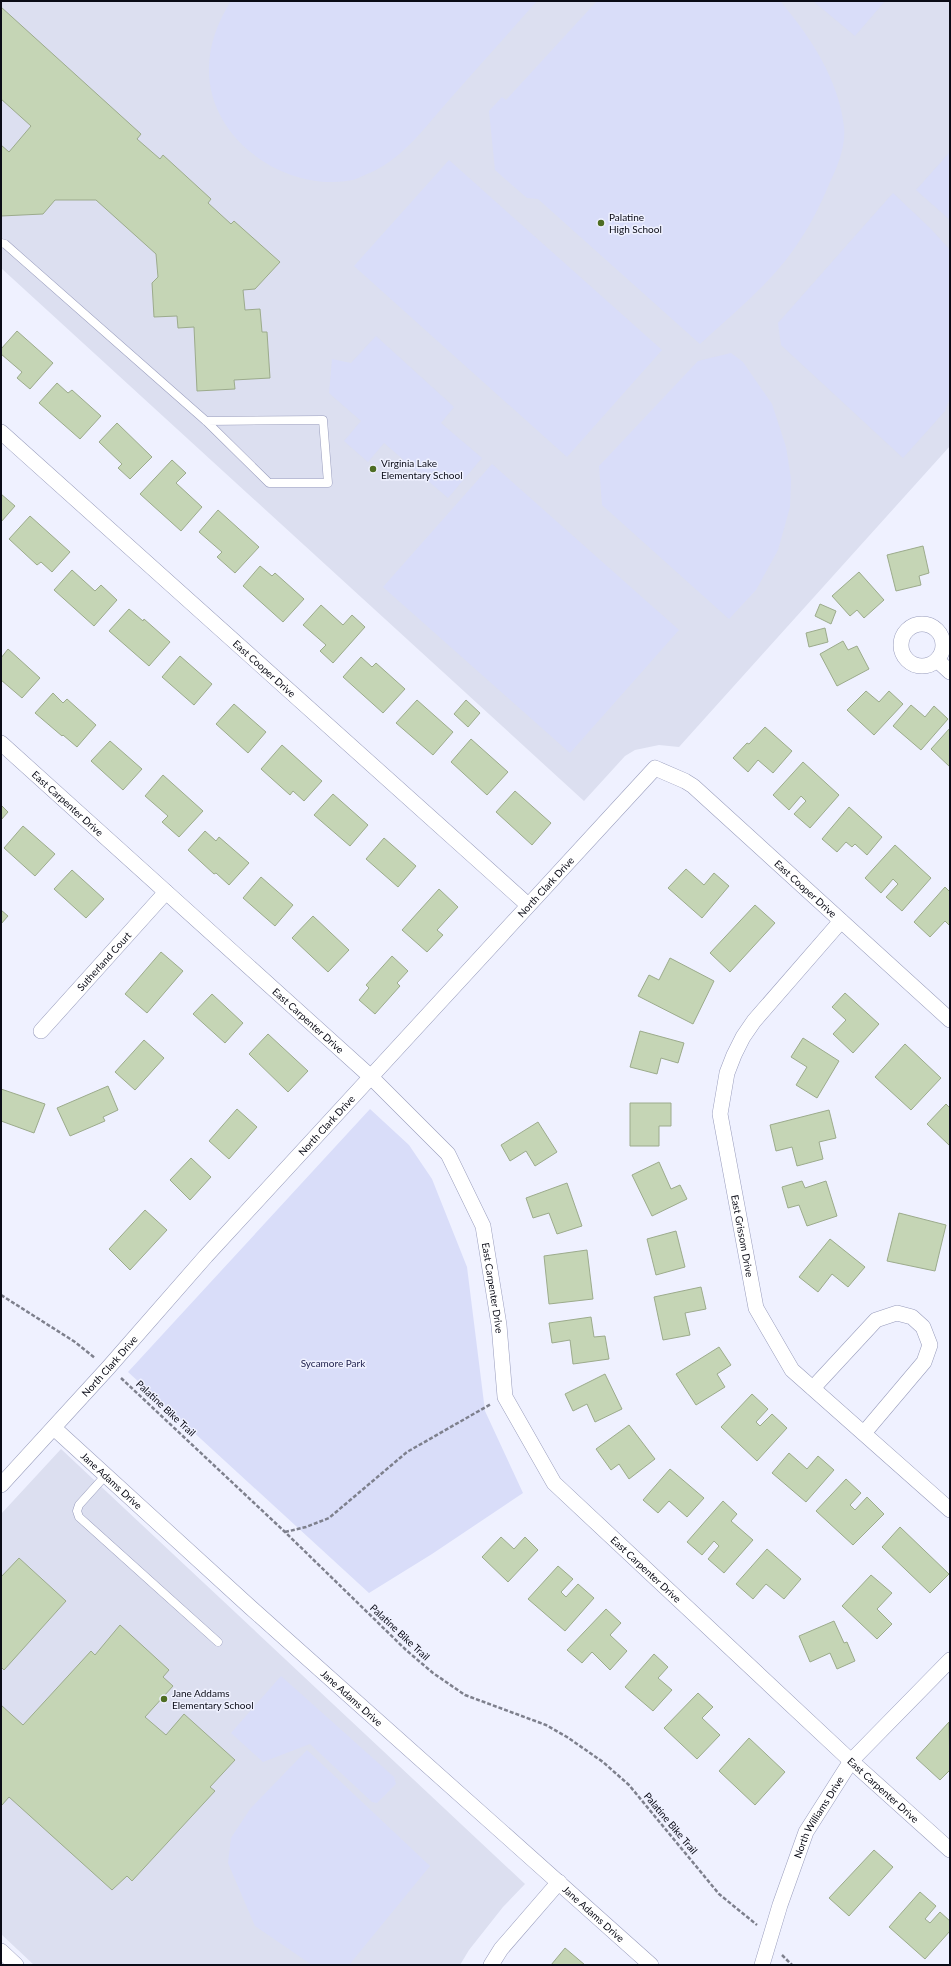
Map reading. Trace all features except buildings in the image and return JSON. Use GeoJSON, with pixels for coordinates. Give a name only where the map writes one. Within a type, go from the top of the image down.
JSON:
{"type":"FeatureCollection","features":[{"type":"Feature","properties":{"kind":"street","name":"East Cooper Drive"},"geometry":{"type":"LineString","coordinates":[[1,432],[528,905]]}},
{"type":"Feature","properties":{"kind":"street"},"geometry":{"type":"LineString","coordinates":[[937,660],[950,672]]}},
{"type":"Feature","properties":{"kind":"street","name":"East Carpenter Drive"},"geometry":{"type":"LineString","coordinates":[[1,743],[371,1077],[448,1154],[483,1226],[499,1325],[505,1397],[554,1483],[852,1761],[950,1850]]}},
{"type":"Feature","properties":{"kind":"street","name":"East Cooper Drive"},"geometry":{"type":"LineString","coordinates":[[655,768],[686,781],[693,786],[950,1020]]}},
{"type":"Feature","properties":{"kind":"street","name":"North Clark Drive"},"geometry":{"type":"LineString","coordinates":[[1,1485],[108,1368],[206,1256],[655,768]]}},
{"type":"Feature","properties":{"kind":"street","name":"Sutherland Court"},"geometry":{"type":"LineString","coordinates":[[41,1031],[166,892]]}},
{"type":"Feature","properties":{"kind":"street","name":"East Grissom Drive"},"geometry":{"type":"LineString","coordinates":[[841,921],[754,1021],[743,1037],[734,1054],[727,1073],[720,1114],[756,1308],[792,1370],[950,1510]]}},
{"type":"Feature","properties":{"kind":"street"},"geometry":{"type":"LineString","coordinates":[[813,1388],[876,1320],[897,1313],[912,1317],[923,1327],[930,1345],[924,1362],[864,1433]]}},
{"type":"Feature","properties":{"kind":"street","name":"Jane Adams Drive"},"geometry":{"type":"LineString","coordinates":[[54,1428],[250,1607],[651,1965]]}},
{"type":"Feature","properties":{"kind":"street","name":"North Williams Drive"},"geometry":{"type":"LineString","coordinates":[[762,1965],[769,1939],[806,1832],[852,1761],[950,1660]]}},
{"type":"Feature","properties":{"kind":"street"},"geometry":{"type":"LineString","coordinates":[[491,1965],[501,1949],[559,1882]]}},
{"type":"Feature","properties":{"kind":"street"},"geometry":{"type":"LineString","coordinates":[[1,1951],[16,1965]]}},
{"type":"Feature","properties":{"kind":"lane"},"geometry":{"type":"LineString","coordinates":[[1,243],[5,244],[206,421],[269,483],[328,483],[323,420],[206,421]]}},
{"type":"Feature","properties":{"kind":"lane"},"geometry":{"type":"LineString","coordinates":[[106,1475],[79,1505],[79,1517],[218,1642]]}},
{"type":"Feature","properties":{"kind":"path","name":"Palatine Bike Trail"},"geometry":{"type":"LineString","coordinates":[[1,1295],[75,1342],[123,1380],[285,1532],[406,1650],[451,1686],[481,1702],[546,1725],[582,1746],[618,1774],[629,1785],[719,1894],[755,1922],[792,1965]]}},
{"type":"Feature","properties":{"kind":"path"},"geometry":{"type":"LineString","coordinates":[[285,1532],[306,1527],[329,1518],[407,1452],[505,1397]]}},
{"type":"Feature","properties":{"kind":"shaded area","name":"Palatine High School"},"geometry":{"type":"Polygon","coordinates":[[[1,1],[950,1],[950,446],[679,747],[659,745],[635,750],[625,756],[584,801],[1,268],[1,1]]]}},
{"type":"Feature","properties":{"kind":"shaded area","name":"Jane Addams Elementary School"},"geometry":{"type":"Polygon","coordinates":[[[61,1449],[525,1884],[503,1907],[469,1950],[460,1965],[34,1965],[1,1934],[1,1514],[61,1449]]]}},
{"type":"Feature","properties":{"kind":"green space"},"geometry":{"type":"Polygon","coordinates":[[[231,1],[537,1],[414,140],[394,158],[384,166],[353,180],[328,182],[302,178],[278,169],[256,156],[236,139],[222,118],[212,95],[209,60],[215,34],[231,1]]]}},
{"type":"Feature","properties":{"kind":"green space"},"geometry":{"type":"Polygon","coordinates":[[[597,1],[780,1],[812,44],[836,92],[844,127],[843,148],[836,169],[814,217],[794,249],[773,275],[750,299],[700,344],[538,199],[527,198],[495,170],[489,111],[502,97],[506,100],[597,1]]]}},
{"type":"Feature","properties":{"kind":"green space"},"geometry":{"type":"Polygon","coordinates":[[[813,1],[885,1],[855,36],[813,1]]]}},
{"type":"Feature","properties":{"kind":"green space"},"geometry":{"type":"Polygon","coordinates":[[[950,152],[950,220],[916,190],[950,152]]]}},
{"type":"Feature","properties":{"kind":"green space"},"geometry":{"type":"Polygon","coordinates":[[[449,160],[662,350],[567,457],[354,266],[449,160]]]}},
{"type":"Feature","properties":{"kind":"green space"},"geometry":{"type":"Polygon","coordinates":[[[893,193],[931,229],[950,250],[950,398],[945,411],[903,458],[781,345],[778,323],[893,193]]]}},
{"type":"Feature","properties":{"kind":"green space"},"geometry":{"type":"Polygon","coordinates":[[[376,336],[454,407],[441,423],[482,458],[448,498],[384,443],[368,462],[344,441],[361,421],[329,393],[332,359],[351,363],[376,336]]]}},
{"type":"Feature","properties":{"kind":"green space"},"geometry":{"type":"Polygon","coordinates":[[[731,353],[743,362],[772,404],[786,447],[791,479],[790,507],[778,550],[756,590],[729,619],[602,505],[599,466],[698,361],[731,353]]]}},
{"type":"Feature","properties":{"kind":"green space"},"geometry":{"type":"Polygon","coordinates":[[[492,464],[679,630],[570,753],[383,587],[492,464]]]}},
{"type":"Feature","properties":{"kind":"green space","name":"Sycamore Park"},"geometry":{"type":"Polygon","coordinates":[[[370,1109],[409,1145],[432,1179],[467,1267],[485,1411],[523,1493],[432,1554],[369,1593],[128,1372],[370,1109]]]}},
{"type":"Feature","properties":{"kind":"green space"},"geometry":{"type":"Polygon","coordinates":[[[281,1676],[394,1777],[396,1784],[377,1803],[372,1802],[310,1744],[263,1762],[231,1733],[281,1676]]]}},
{"type":"Feature","properties":{"kind":"green space"},"geometry":{"type":"Polygon","coordinates":[[[307,1750],[430,1866],[349,1965],[312,1965],[255,1926],[228,1863],[231,1838],[250,1809],[307,1750]]]}},
{"type":"Feature","properties":{"kind":"place","name":"Palatine High School"},"geometry":{"type":"Point","coordinates":[601,223]}},
{"type":"Feature","properties":{"kind":"place","name":"Virginia Lake Elementary School"},"geometry":{"type":"Point","coordinates":[373,469]}},
{"type":"Feature","properties":{"kind":"place","name":"Jane Addams Elementary School"},"geometry":{"type":"Point","coordinates":[164,1699]}}]}
